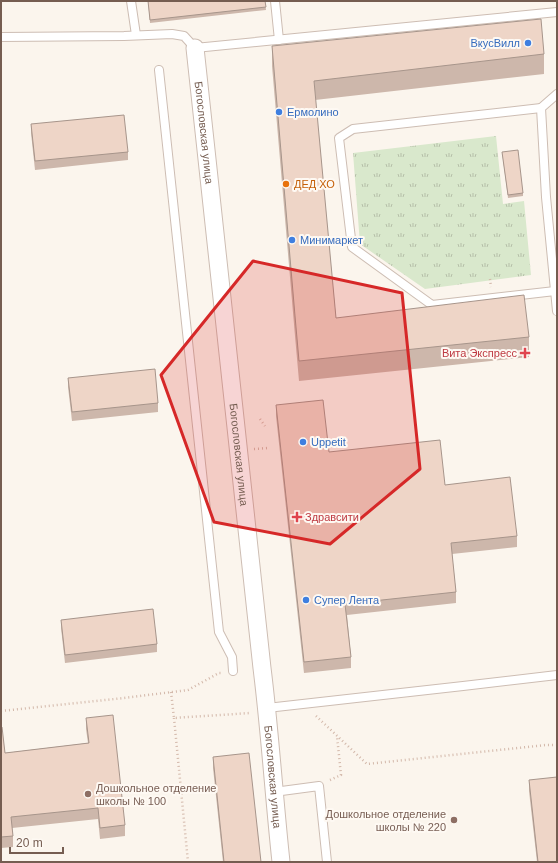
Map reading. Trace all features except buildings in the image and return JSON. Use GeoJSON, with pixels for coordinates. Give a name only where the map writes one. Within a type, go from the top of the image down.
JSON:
{"type":"FeatureCollection","features":[{"type":"Feature","properties":{"kind":"street","name":"Богословская улица"},"geometry":{"type":"LineString","coordinates":[[195,48],[258,637],[261,710],[274,792],[281,862]]}},
{"type":"Feature","properties":{"kind":"lane"},"geometry":{"type":"LineString","coordinates":[[132,1],[136,35]]}},
{"type":"Feature","properties":{"kind":"lane"},"geometry":{"type":"LineString","coordinates":[[275,1],[279,40]]}},
{"type":"Feature","properties":{"kind":"lane"},"geometry":{"type":"LineString","coordinates":[[1,37],[172,34],[184,36],[195,48],[557,12]]}},
{"type":"Feature","properties":{"kind":"lane"},"geometry":{"type":"LineString","coordinates":[[159,70],[219,632],[232,657],[233,671]]}},
{"type":"Feature","properties":{"kind":"lane"},"geometry":{"type":"LineString","coordinates":[[555,291],[432,305],[352,247],[339,138],[353,129],[541,108],[557,94]]}},
{"type":"Feature","properties":{"kind":"lane"},"geometry":{"type":"LineString","coordinates":[[541,108],[546,197],[557,311]]}},
{"type":"Feature","properties":{"kind":"lane"},"geometry":{"type":"LineString","coordinates":[[261,710],[557,674]]}},
{"type":"Feature","properties":{"kind":"lane"},"geometry":{"type":"LineString","coordinates":[[274,792],[319,786],[327,862]]}},
{"type":"Feature","properties":{"kind":"path"},"geometry":{"type":"LineString","coordinates":[[260,419],[265,426]]}},
{"type":"Feature","properties":{"kind":"path"},"geometry":{"type":"LineString","coordinates":[[1,711],[188,690],[219,673],[233,671]]}},
{"type":"Feature","properties":{"kind":"path"},"geometry":{"type":"LineString","coordinates":[[171,692],[188,862]]}},
{"type":"Feature","properties":{"kind":"path"},"geometry":{"type":"LineString","coordinates":[[174,718],[261,710]]}},
{"type":"Feature","properties":{"kind":"path"},"geometry":{"type":"LineString","coordinates":[[310,716],[316,716],[367,764],[557,745]]}},
{"type":"Feature","properties":{"kind":"path"},"geometry":{"type":"LineString","coordinates":[[319,786],[341,775],[337,736]]}},
{"type":"Feature","properties":{"kind":"highlighted area"},"geometry":{"type":"Polygon","coordinates":[[[253,261],[402,293],[420,469],[330,544],[214,522],[161,375],[253,261]]]}},
{"type":"Feature","properties":{"kind":"green space"},"geometry":{"type":"Polygon","coordinates":[[[496,136],[503,204],[524,201],[531,275],[425,289],[360,244],[353,153],[496,136]]]}},
{"type":"Feature","properties":{"kind":"place","name":"ВкусВилл"},"geometry":{"type":"Point","coordinates":[528,43]}},
{"type":"Feature","properties":{"kind":"place","name":"Ермолино"},"geometry":{"type":"Point","coordinates":[279,112]}},
{"type":"Feature","properties":{"kind":"place","name":"ДЕД ХО"},"geometry":{"type":"Point","coordinates":[286,184]}},
{"type":"Feature","properties":{"kind":"place","name":"Минимаркет"},"geometry":{"type":"Point","coordinates":[292,240]}},
{"type":"Feature","properties":{"kind":"place","name":"Вита Экспресс"},"geometry":{"type":"Point","coordinates":[525,353]}},
{"type":"Feature","properties":{"kind":"place","name":"Uppetit"},"geometry":{"type":"Point","coordinates":[303,442]}},
{"type":"Feature","properties":{"kind":"place","name":"Здравсити"},"geometry":{"type":"Point","coordinates":[297,517]}},
{"type":"Feature","properties":{"kind":"place","name":"Супер Лента"},"geometry":{"type":"Point","coordinates":[306,600]}},
{"type":"Feature","properties":{"kind":"place","name":"Дошкольное отделение школы № 100"},"geometry":{"type":"Point","coordinates":[88,794]}},
{"type":"Feature","properties":{"kind":"place","name":"Дошкольное отделение школы № 220"},"geometry":{"type":"Point","coordinates":[454,820]}}]}
